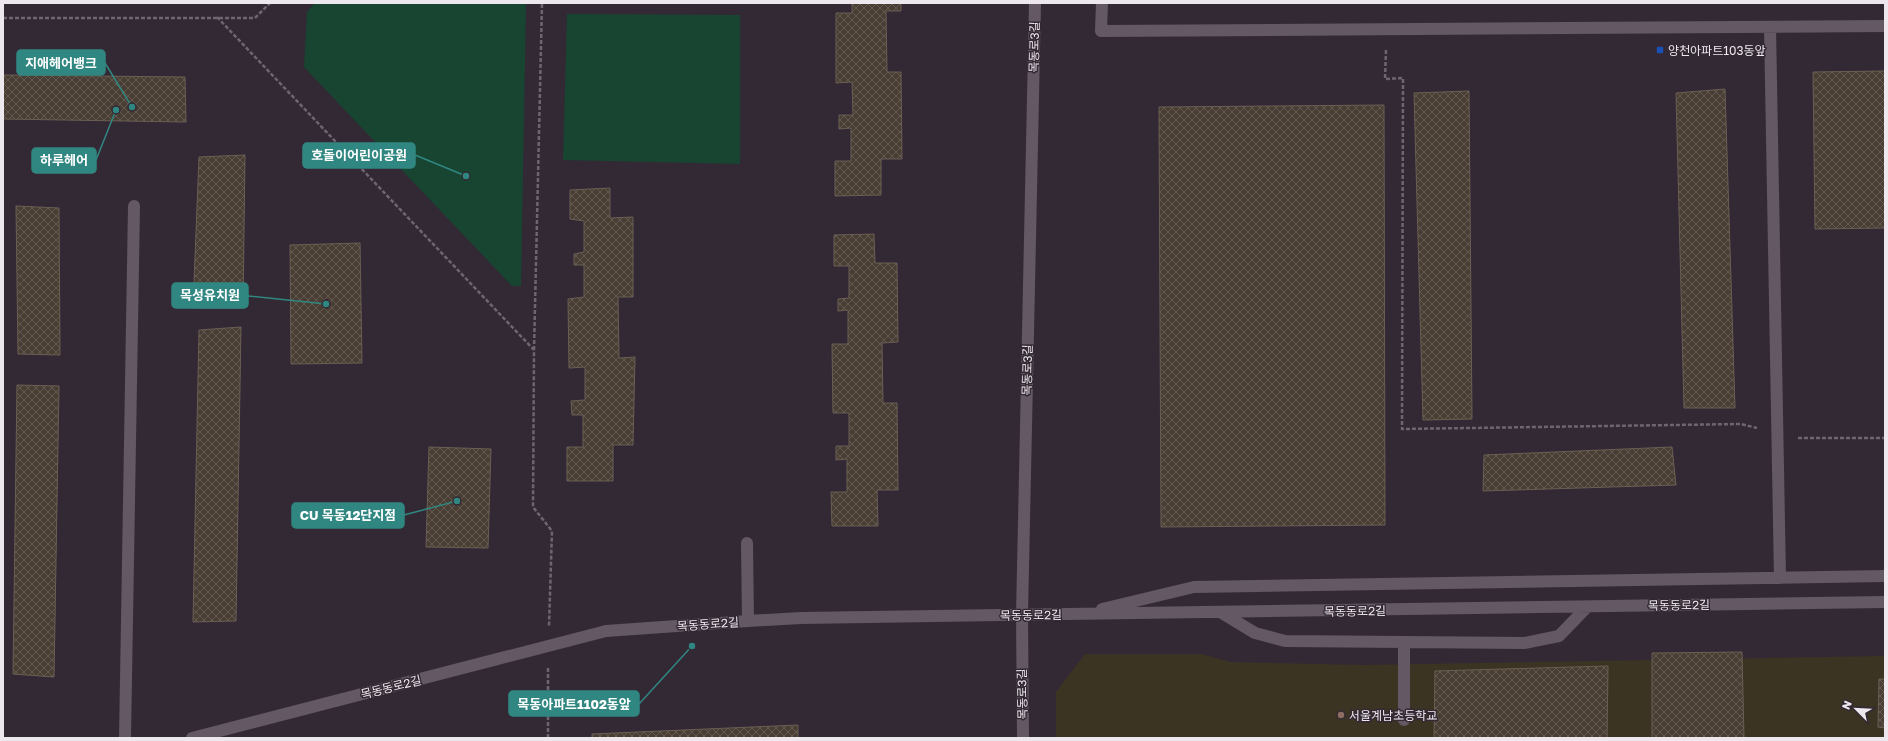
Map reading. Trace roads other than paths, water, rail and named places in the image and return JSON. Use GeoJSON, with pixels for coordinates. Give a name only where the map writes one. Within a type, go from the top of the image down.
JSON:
{"type":"FeatureCollection","features":[{"type":"Feature","properties":{"kind":"street","name":"목동로3길"},"geometry":{"type":"LineString","coordinates":[[1023,738],[1022,615],[1035,3]]}},
{"type":"Feature","properties":{"kind":"street"},"geometry":{"type":"LineString","coordinates":[[1102,3],[1101,31],[1885,26]]}},
{"type":"Feature","properties":{"kind":"street"},"geometry":{"type":"LineString","coordinates":[[1770,27],[1780,578]]}},
{"type":"Feature","properties":{"kind":"street"},"geometry":{"type":"LineString","coordinates":[[124,738],[134,206]]}},
{"type":"Feature","properties":{"kind":"street"},"geometry":{"type":"LineString","coordinates":[[747,543],[748,621]]}},
{"type":"Feature","properties":{"kind":"street"},"geometry":{"type":"LineString","coordinates":[[1082,614],[1194,587],[1885,576]]}},
{"type":"Feature","properties":{"kind":"street","name":"목동동로2길"},"geometry":{"type":"LineString","coordinates":[[192,738],[606,631],[748,621],[1022,615],[1885,602]]}},
{"type":"Feature","properties":{"kind":"street"},"geometry":{"type":"LineString","coordinates":[[1222,613],[1255,633],[1285,641],[1524,643],[1559,636],[1587,607]]}},
{"type":"Feature","properties":{"kind":"street"},"geometry":{"type":"LineString","coordinates":[[1404,643],[1404,720]]}},
{"type":"Feature","properties":{"kind":"place","name":"양천아파트103동앞"},"geometry":{"type":"Point","coordinates":[1660,50]}},
{"type":"Feature","properties":{"kind":"place","name":"지애헤어뱅크"},"geometry":{"type":"Point","coordinates":[132,107]}},
{"type":"Feature","properties":{"kind":"place","name":"하루헤어"},"geometry":{"type":"Point","coordinates":[116,110]}},
{"type":"Feature","properties":{"kind":"place","name":"호돌이어린이공원"},"geometry":{"type":"Point","coordinates":[466,176]}},
{"type":"Feature","properties":{"kind":"place","name":"목성유치원"},"geometry":{"type":"Point","coordinates":[326,304]}},
{"type":"Feature","properties":{"kind":"place","name":"CU 목동12단지점"},"geometry":{"type":"Point","coordinates":[457,501]}},
{"type":"Feature","properties":{"kind":"place","name":"목동아파트1102동앞"},"geometry":{"type":"Point","coordinates":[692,646]}},
{"type":"Feature","properties":{"kind":"place","name":"서울계남초등학교"},"geometry":{"type":"Point","coordinates":[1341,715]}}]}
